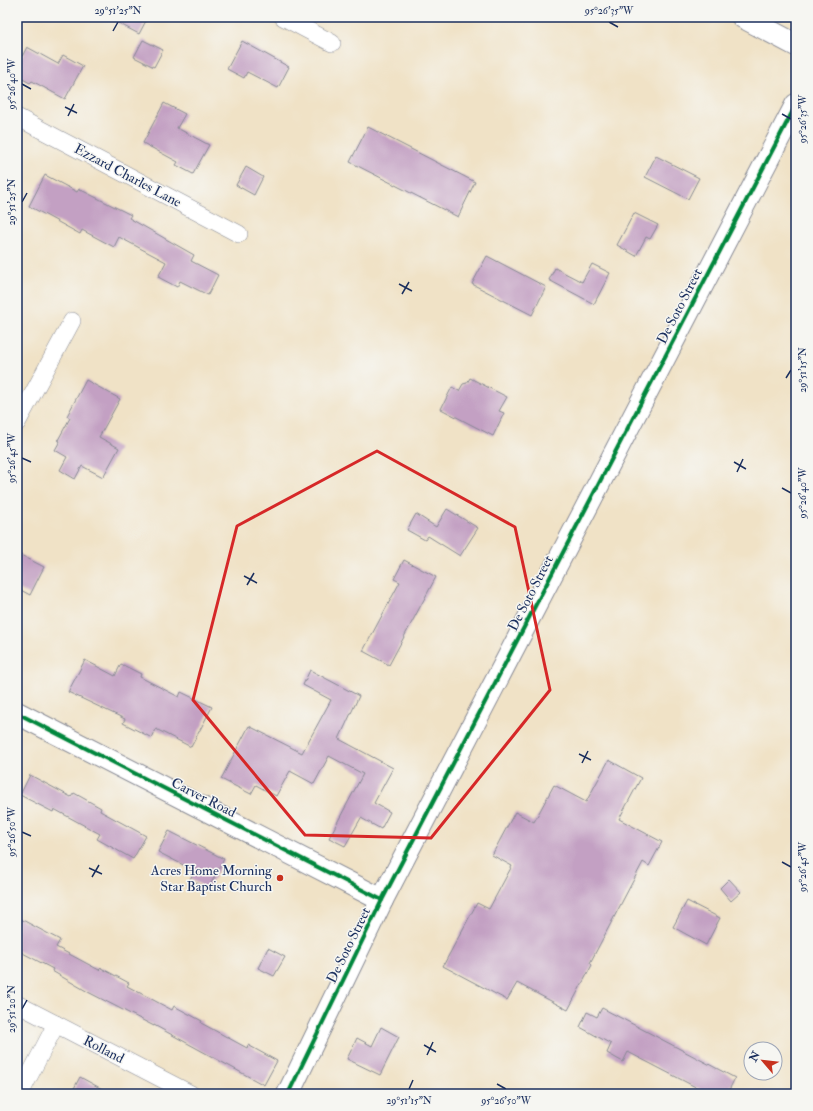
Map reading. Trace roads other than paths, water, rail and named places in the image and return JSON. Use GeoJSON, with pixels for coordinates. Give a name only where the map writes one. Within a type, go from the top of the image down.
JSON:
{"type":"FeatureCollection","features":[{"type":"Feature","properties":{"kind":"street"},"geometry":{"type":"LineString","coordinates":[[283,17],[332,43]]}},
{"type":"Feature","properties":{"kind":"street"},"geometry":{"type":"LineString","coordinates":[[743,17],[796,44]]}},
{"type":"Feature","properties":{"kind":"street","name":"De Soto Street"},"geometry":{"type":"LineString","coordinates":[[288,1094],[382,900],[796,105]]}},
{"type":"Feature","properties":{"kind":"street","name":"Ezzard Charles Lane"},"geometry":{"type":"LineString","coordinates":[[17,117],[239,234]]}},
{"type":"Feature","properties":{"kind":"street"},"geometry":{"type":"LineString","coordinates":[[17,423],[72,321]]}},
{"type":"Feature","properties":{"kind":"street","name":"Carver Road"},"geometry":{"type":"LineString","coordinates":[[17,714],[382,900]]}},
{"type":"Feature","properties":{"kind":"street","name":"Rolland"},"geometry":{"type":"LineString","coordinates":[[17,1004],[191,1094]]}},
{"type":"Feature","properties":{"kind":"street"},"geometry":{"type":"LineString","coordinates":[[20,1094],[56,1024]]}},
{"type":"Feature","properties":{"kind":"place","name":"Acres Home Morning Star Baptist Church"},"geometry":{"type":"Point","coordinates":[280,878]}}]}
